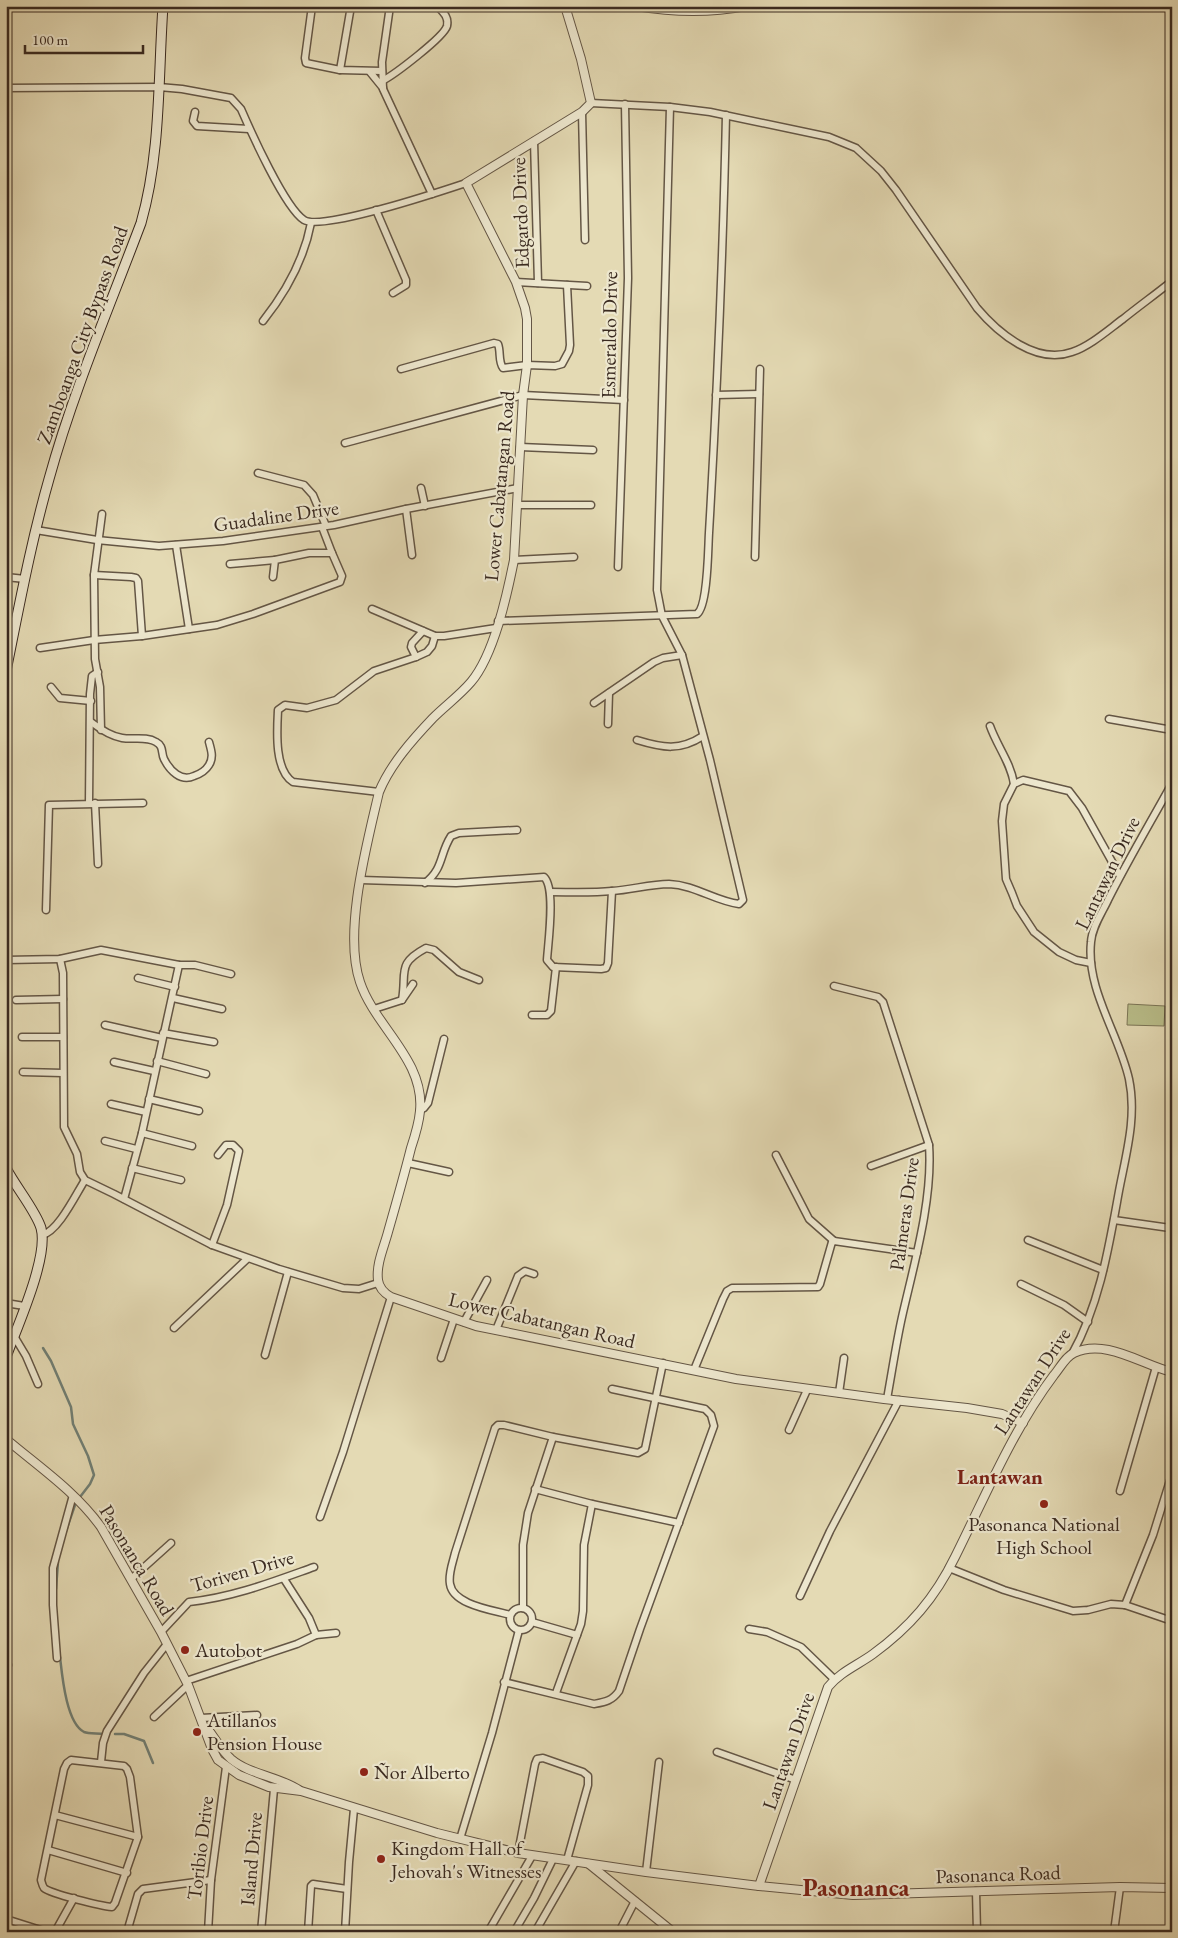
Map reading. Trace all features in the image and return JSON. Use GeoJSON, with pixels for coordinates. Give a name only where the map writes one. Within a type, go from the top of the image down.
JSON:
{"type":"FeatureCollection","features":[{"type":"Feature","properties":{"kind":"main road","name":"Zamboanga City Bypass Road"},"geometry":{"type":"LineString","coordinates":[[6,671],[49,478],[76,396],[145,209],[151,178],[159,87],[163,6]]}},
{"type":"Feature","properties":{"kind":"main road"},"geometry":{"type":"LineString","coordinates":[[6,1168],[9,1183],[38,1221],[42,1235],[40,1259],[6,1357]]}},
{"type":"Feature","properties":{"kind":"street"},"geometry":{"type":"LineString","coordinates":[[312,6],[305,58],[306,63],[340,70],[382,71]]}},
{"type":"Feature","properties":{"kind":"street"},"geometry":{"type":"LineString","coordinates":[[340,70],[351,6]]}},
{"type":"Feature","properties":{"kind":"street"},"geometry":{"type":"LineString","coordinates":[[383,89],[382,71],[390,6]]}},
{"type":"Feature","properties":{"kind":"street"},"geometry":{"type":"LineString","coordinates":[[382,81],[394,74],[444,32],[448,20],[446,15],[437,6]]}},
{"type":"Feature","properties":{"kind":"street"},"geometry":{"type":"LineString","coordinates":[[565,6],[581,59],[591,103]]}},
{"type":"Feature","properties":{"kind":"street"},"geometry":{"type":"LineString","coordinates":[[636,6],[689,11],[726,10],[746,6]]}},
{"type":"Feature","properties":{"kind":"street"},"geometry":{"type":"LineString","coordinates":[[370,72],[383,89],[432,194]]}},
{"type":"Feature","properties":{"kind":"street"},"geometry":{"type":"LineString","coordinates":[[6,88],[159,87],[231,98],[241,109],[282,192],[302,219],[311,223],[336,220],[376,210],[466,183],[582,112],[591,103],[670,107],[726,115],[829,137],[856,148],[868,158],[896,190],[977,308],[1000,331],[1017,343],[1050,355],[1073,352],[1116,324],[1172,281]]}},
{"type":"Feature","properties":{"kind":"street","name":"Esmeraldo Drive"},"geometry":{"type":"LineString","coordinates":[[618,567],[628,278],[625,104]]}},
{"type":"Feature","properties":{"kind":"street"},"geometry":{"type":"LineString","coordinates":[[550,892],[612,891],[669,884],[686,886],[731,903],[739,904],[743,900],[682,655],[662,616],[656,590],[670,107]]}},
{"type":"Feature","properties":{"kind":"street"},"geometry":{"type":"LineString","coordinates":[[194,112],[193,122],[197,126],[250,129]]}},
{"type":"Feature","properties":{"kind":"street"},"geometry":{"type":"LineString","coordinates":[[582,112],[585,240]]}},
{"type":"Feature","properties":{"kind":"street"},"geometry":{"type":"LineString","coordinates":[[372,609],[435,636],[444,636],[497,624],[697,614],[700,612],[703,605],[708,555],[726,115]]}},
{"type":"Feature","properties":{"kind":"street","name":"Edgardo Drive"},"geometry":{"type":"LineString","coordinates":[[534,141],[538,283]]}},
{"type":"Feature","properties":{"kind":"street","name":"Lower Cabatangan Road"},"geometry":{"type":"LineString","coordinates":[[466,183],[516,282],[527,319],[527,365],[523,395],[514,560],[509,585],[488,650],[471,682],[432,719],[384,779],[379,792],[360,880],[354,935],[354,954],[361,984],[417,1080],[420,1110],[408,1163],[378,1265],[378,1283],[381,1289],[391,1297],[454,1319],[496,1330],[736,1379],[807,1390],[989,1411],[1023,1423]]}},
{"type":"Feature","properties":{"kind":"street"},"geometry":{"type":"LineString","coordinates":[[376,210],[406,280],[406,285],[393,293]]}},
{"type":"Feature","properties":{"kind":"street"},"geometry":{"type":"LineString","coordinates":[[263,321],[285,291],[294,273],[306,246],[311,223]]}},
{"type":"Feature","properties":{"kind":"street"},"geometry":{"type":"LineString","coordinates":[[516,282],[587,286]]}},
{"type":"Feature","properties":{"kind":"street"},"geometry":{"type":"LineString","coordinates":[[401,369],[494,342],[500,348],[501,365],[503,368],[527,365],[555,366],[562,364],[570,344],[568,285]]}},
{"type":"Feature","properties":{"kind":"street"},"geometry":{"type":"LineString","coordinates":[[754,557],[760,369]]}},
{"type":"Feature","properties":{"kind":"street"},"geometry":{"type":"LineString","coordinates":[[716,395],[759,394]]}},
{"type":"Feature","properties":{"kind":"street"},"geometry":{"type":"LineString","coordinates":[[345,443],[523,395],[624,400]]}},
{"type":"Feature","properties":{"kind":"street"},"geometry":{"type":"LineString","coordinates":[[520,447],[593,450]]}},
{"type":"Feature","properties":{"kind":"street"},"geometry":{"type":"LineString","coordinates":[[40,648],[218,625],[338,584],[342,576],[309,489],[304,485],[258,474]]}},
{"type":"Feature","properties":{"kind":"street"},"geometry":{"type":"LineString","coordinates":[[421,488],[425,506]]}},
{"type":"Feature","properties":{"kind":"street","name":"Guadaline Drive"},"geometry":{"type":"LineString","coordinates":[[36,530],[97,540],[159,546],[223,541],[324,527],[518,488]]}},
{"type":"Feature","properties":{"kind":"street"},"geometry":{"type":"LineString","coordinates":[[517,505],[591,505]]}},
{"type":"Feature","properties":{"kind":"street"},"geometry":{"type":"LineString","coordinates":[[406,509],[412,555]]}},
{"type":"Feature","properties":{"kind":"street"},"geometry":{"type":"LineString","coordinates":[[101,730],[98,672],[94,640],[94,575],[97,540],[102,514]]}},
{"type":"Feature","properties":{"kind":"street"},"geometry":{"type":"LineString","coordinates":[[176,545],[188,629]]}},
{"type":"Feature","properties":{"kind":"street"},"geometry":{"type":"LineString","coordinates":[[230,564],[275,560],[309,553],[332,553]]}},
{"type":"Feature","properties":{"kind":"street"},"geometry":{"type":"LineString","coordinates":[[514,560],[574,558]]}},
{"type":"Feature","properties":{"kind":"street"},"geometry":{"type":"LineString","coordinates":[[274,577],[275,560]]}},
{"type":"Feature","properties":{"kind":"street"},"geometry":{"type":"LineString","coordinates":[[94,575],[131,577],[138,581],[142,636]]}},
{"type":"Feature","properties":{"kind":"street"},"geometry":{"type":"LineString","coordinates":[[6,577],[25,579]]}},
{"type":"Feature","properties":{"kind":"street"},"geometry":{"type":"LineString","coordinates":[[416,657],[411,647],[412,642],[423,631]]}},
{"type":"Feature","properties":{"kind":"street"},"geometry":{"type":"LineString","coordinates":[[379,792],[293,782],[288,779],[280,759],[277,742],[278,710],[285,706],[307,708],[336,700],[374,671],[427,652],[432,646],[435,636]]}},
{"type":"Feature","properties":{"kind":"street"},"geometry":{"type":"LineString","coordinates":[[594,704],[654,662],[663,658],[682,655]]}},
{"type":"Feature","properties":{"kind":"street"},"geometry":{"type":"LineString","coordinates":[[98,672],[94,674],[92,679],[90,701],[92,803],[98,864]]}},
{"type":"Feature","properties":{"kind":"street"},"geometry":{"type":"LineString","coordinates":[[51,687],[60,698],[90,701]]}},
{"type":"Feature","properties":{"kind":"street"},"geometry":{"type":"LineString","coordinates":[[608,724],[609,692]]}},
{"type":"Feature","properties":{"kind":"street"},"geometry":{"type":"LineString","coordinates":[[1109,719],[1172,730]]}},
{"type":"Feature","properties":{"kind":"street"},"geometry":{"type":"LineString","coordinates":[[91,722],[101,730],[122,738],[155,741],[162,748],[163,758],[173,772],[179,777],[186,779],[198,775],[210,764],[213,757],[209,742]]}},
{"type":"Feature","properties":{"kind":"street"},"geometry":{"type":"LineString","coordinates":[[990,726],[995,740],[1012,771],[1014,784],[1004,804],[1002,822],[1006,879],[1018,906],[1034,932],[1059,952],[1076,960],[1091,963]]}},
{"type":"Feature","properties":{"kind":"street"},"geometry":{"type":"LineString","coordinates":[[637,740],[674,748],[691,744],[703,736]]}},
{"type":"Feature","properties":{"kind":"street"},"geometry":{"type":"LineString","coordinates":[[1014,784],[1023,780],[1069,791],[1082,808],[1120,876]]}},
{"type":"Feature","properties":{"kind":"street","name":"Lantawan Drive"},"geometry":{"type":"LineString","coordinates":[[760,1886],[828,1687],[834,1679],[865,1660],[904,1630],[939,1587],[995,1473],[1023,1423],[1044,1389],[1072,1354],[1088,1322],[1103,1270],[1114,1220],[1132,1115],[1129,1078],[1099,995],[1091,963],[1091,940],[1120,876],[1171,786]]}},
{"type":"Feature","properties":{"kind":"street"},"geometry":{"type":"LineString","coordinates":[[46,910],[49,804],[143,803]]}},
{"type":"Feature","properties":{"kind":"street"},"geometry":{"type":"LineString","coordinates":[[425,883],[434,876],[439,868],[446,844],[451,836],[459,833],[517,830]]}},
{"type":"Feature","properties":{"kind":"street"},"geometry":{"type":"LineString","coordinates":[[360,880],[456,883],[540,876],[548,880],[550,892],[547,960],[556,967],[601,969],[606,968],[608,963],[612,891]]}},
{"type":"Feature","properties":{"kind":"street"},"geometry":{"type":"LineString","coordinates":[[402,1000],[406,963],[426,948],[434,950],[459,972],[479,980]]}},
{"type":"Feature","properties":{"kind":"street"},"geometry":{"type":"LineString","coordinates":[[6,960],[60,959],[101,950],[179,965],[195,965],[231,974]]}},
{"type":"Feature","properties":{"kind":"street"},"geometry":{"type":"LineString","coordinates":[[60,959],[63,973],[64,1127],[77,1154],[80,1172],[85,1180],[212,1245],[247,1259],[354,1290],[378,1283]]}},
{"type":"Feature","properties":{"kind":"street"},"geometry":{"type":"LineString","coordinates":[[124,1199],[142,1132],[179,965]]}},
{"type":"Feature","properties":{"kind":"street"},"geometry":{"type":"LineString","coordinates":[[532,1015],[547,1015],[551,1011],[556,967]]}},
{"type":"Feature","properties":{"kind":"street"},"geometry":{"type":"LineString","coordinates":[[138,978],[175,987]]}},
{"type":"Feature","properties":{"kind":"street"},"geometry":{"type":"LineString","coordinates":[[374,1008],[402,1000],[413,984]]}},
{"type":"Feature","properties":{"kind":"street","name":"Palmeras Drive"},"geometry":{"type":"LineString","coordinates":[[834,986],[878,997],[883,1002],[929,1144],[930,1162],[917,1253],[902,1317],[888,1399]]}},
{"type":"Feature","properties":{"kind":"street"},"geometry":{"type":"LineString","coordinates":[[173,998],[222,1009]]}},
{"type":"Feature","properties":{"kind":"street"},"geometry":{"type":"LineString","coordinates":[[16,1000],[63,999]]}},
{"type":"Feature","properties":{"kind":"street"},"geometry":{"type":"LineString","coordinates":[[105,1025],[214,1042]]}},
{"type":"Feature","properties":{"kind":"street"},"geometry":{"type":"LineString","coordinates":[[22,1037],[63,1037]]}},
{"type":"Feature","properties":{"kind":"street"},"geometry":{"type":"LineString","coordinates":[[420,1110],[428,1103],[444,1039]]}},
{"type":"Feature","properties":{"kind":"street"},"geometry":{"type":"LineString","coordinates":[[157,1061],[206,1074]]}},
{"type":"Feature","properties":{"kind":"street"},"geometry":{"type":"LineString","coordinates":[[114,1062],[154,1071]]}},
{"type":"Feature","properties":{"kind":"street"},"geometry":{"type":"LineString","coordinates":[[23,1072],[63,1073]]}},
{"type":"Feature","properties":{"kind":"street"},"geometry":{"type":"LineString","coordinates":[[149,1099],[199,1112]]}},
{"type":"Feature","properties":{"kind":"street"},"geometry":{"type":"LineString","coordinates":[[111,1104],[146,1112]]}},
{"type":"Feature","properties":{"kind":"street"},"geometry":{"type":"LineString","coordinates":[[142,1132],[192,1146]]}},
{"type":"Feature","properties":{"kind":"street"},"geometry":{"type":"LineString","coordinates":[[105,1141],[136,1149]]}},
{"type":"Feature","properties":{"kind":"street"},"geometry":{"type":"LineString","coordinates":[[871,1166],[929,1144]]}},
{"type":"Feature","properties":{"kind":"street"},"geometry":{"type":"LineString","coordinates":[[212,1245],[227,1205],[239,1151],[232,1145],[226,1146],[218,1155]]}},
{"type":"Feature","properties":{"kind":"street"},"geometry":{"type":"LineString","coordinates":[[776,1155],[809,1219],[834,1241],[917,1253]]}},
{"type":"Feature","properties":{"kind":"street"},"geometry":{"type":"LineString","coordinates":[[408,1163],[449,1172]]}},
{"type":"Feature","properties":{"kind":"street"},"geometry":{"type":"LineString","coordinates":[[132,1168],[181,1180]]}},
{"type":"Feature","properties":{"kind":"street"},"geometry":{"type":"LineString","coordinates":[[42,1235],[48,1233],[56,1226],[85,1180]]}},
{"type":"Feature","properties":{"kind":"street"},"geometry":{"type":"LineString","coordinates":[[1114,1220],[1170,1228]]}},
{"type":"Feature","properties":{"kind":"street"},"geometry":{"type":"LineString","coordinates":[[1028,1240],[1103,1270]]}},
{"type":"Feature","properties":{"kind":"street"},"geometry":{"type":"LineString","coordinates":[[694,1370],[727,1290],[732,1288],[816,1288],[820,1284],[830,1246],[834,1241]]}},
{"type":"Feature","properties":{"kind":"street"},"geometry":{"type":"LineString","coordinates":[[174,1328],[247,1259]]}},
{"type":"Feature","properties":{"kind":"street"},"geometry":{"type":"LineString","coordinates":[[496,1330],[518,1276],[525,1271],[534,1274]]}},
{"type":"Feature","properties":{"kind":"street"},"geometry":{"type":"LineString","coordinates":[[265,1355],[288,1272]]}},
{"type":"Feature","properties":{"kind":"street"},"geometry":{"type":"LineString","coordinates":[[464,1322],[487,1280]]}},
{"type":"Feature","properties":{"kind":"street"},"geometry":{"type":"LineString","coordinates":[[1021,1284],[1064,1304],[1088,1322]]}},
{"type":"Feature","properties":{"kind":"street"},"geometry":{"type":"LineString","coordinates":[[320,1517],[346,1445],[391,1297]]}},
{"type":"Feature","properties":{"kind":"street"},"geometry":{"type":"LineString","coordinates":[[6,1303],[24,1306]]}},
{"type":"Feature","properties":{"kind":"street"},"geometry":{"type":"LineString","coordinates":[[441,1358],[454,1319]]}},
{"type":"Feature","properties":{"kind":"street"},"geometry":{"type":"LineString","coordinates":[[14,1336],[30,1362],[38,1384]]}},
{"type":"Feature","properties":{"kind":"street"},"geometry":{"type":"LineString","coordinates":[[1072,1354],[1081,1350],[1101,1350],[1120,1353],[1172,1372]]}},
{"type":"Feature","properties":{"kind":"street"},"geometry":{"type":"LineString","coordinates":[[838,1393],[844,1358]]}},
{"type":"Feature","properties":{"kind":"street"},"geometry":{"type":"LineString","coordinates":[[510,1615],[463,1601],[455,1594],[450,1585],[450,1574],[495,1428],[498,1425],[504,1425],[553,1437],[638,1453],[642,1452],[645,1449],[663,1363]]}},
{"type":"Feature","properties":{"kind":"street"},"geometry":{"type":"LineString","coordinates":[[1120,1491],[1156,1367]]}},
{"type":"Feature","properties":{"kind":"street"},"geometry":{"type":"LineString","coordinates":[[504,1682],[556,1693],[594,1704],[606,1702],[614,1698],[619,1692],[714,1426],[711,1415],[705,1409],[612,1389]]}},
{"type":"Feature","properties":{"kind":"street"},"geometry":{"type":"LineString","coordinates":[[789,1430],[807,1390]]}},
{"type":"Feature","properties":{"kind":"street"},"geometry":{"type":"LineString","coordinates":[[800,1596],[839,1514],[899,1400]]}},
{"type":"Feature","properties":{"kind":"street"},"geometry":{"type":"LineString","coordinates":[[523,1608],[523,1545],[528,1513],[553,1437]]}},
{"type":"Feature","properties":{"kind":"street","name":"Pasonanca Road"},"geometry":{"type":"LineString","coordinates":[[7,1441],[60,1482],[90,1511],[161,1632],[187,1683],[218,1760],[226,1768],[239,1776],[274,1789],[301,1792],[460,1839],[532,1856],[760,1886],[844,1894],[1172,1888]]}},
{"type":"Feature","properties":{"kind":"street"},"geometry":{"type":"LineString","coordinates":[[1125,1605],[1153,1535],[1172,1474]]}},
{"type":"Feature","properties":{"kind":"street"},"geometry":{"type":"LineString","coordinates":[[535,1489],[592,1504],[679,1523]]}},
{"type":"Feature","properties":{"kind":"street"},"geometry":{"type":"LineString","coordinates":[[57,1658],[53,1614],[53,1568],[73,1495]]}},
{"type":"Feature","properties":{"kind":"street"},"geometry":{"type":"LineString","coordinates":[[556,1693],[578,1635],[583,1611],[584,1544],[592,1504]]}},
{"type":"Feature","properties":{"kind":"street"},"geometry":{"type":"LineString","coordinates":[[131,1580],[171,1543]]}},
{"type":"Feature","properties":{"kind":"street","name":"Toriven Drive"},"geometry":{"type":"LineString","coordinates":[[161,1632],[189,1602],[245,1591],[314,1567]]}},
{"type":"Feature","properties":{"kind":"street"},"geometry":{"type":"LineString","coordinates":[[949,1568],[1004,1590],[1073,1612],[1111,1604],[1125,1605],[1172,1621]]}},
{"type":"Feature","properties":{"kind":"street"},"geometry":{"type":"LineString","coordinates":[[284,1579],[309,1618],[316,1635]]}},
{"type":"Feature","properties":{"kind":"street"},"geometry":{"type":"LineString","coordinates":[[517,1608],[523,1608],[532,1615],[532,1622],[525,1630],[519,1630],[511,1623],[510,1615],[517,1608]]}},
{"type":"Feature","properties":{"kind":"street"},"geometry":{"type":"LineString","coordinates":[[532,1622],[578,1635]]}},
{"type":"Feature","properties":{"kind":"street"},"geometry":{"type":"LineString","coordinates":[[749,1629],[767,1632],[801,1647],[834,1679]]}},
{"type":"Feature","properties":{"kind":"street"},"geometry":{"type":"LineString","coordinates":[[460,1839],[492,1733],[519,1630]]}},
{"type":"Feature","properties":{"kind":"street"},"geometry":{"type":"LineString","coordinates":[[154,1718],[187,1683],[297,1644],[316,1635],[336,1633]]}},
{"type":"Feature","properties":{"kind":"street"},"geometry":{"type":"LineString","coordinates":[[101,1762],[103,1743],[107,1731],[144,1673],[167,1644]]}},
{"type":"Feature","properties":{"kind":"street"},"geometry":{"type":"LineString","coordinates":[[202,1721],[257,1715]]}},
{"type":"Feature","properties":{"kind":"street","name":"Pasonanca Road"},"geometry":{"type":"LineString","coordinates":[[202,1721],[226,1754],[240,1765],[278,1779],[301,1792]]}},
{"type":"Feature","properties":{"kind":"street"},"geometry":{"type":"LineString","coordinates":[[718,1752],[796,1780]]}},
{"type":"Feature","properties":{"kind":"street"},"geometry":{"type":"LineString","coordinates":[[518,1853],[534,1764],[537,1759],[544,1758],[583,1772],[588,1776],[588,1786],[572,1861],[535,1932]]}},
{"type":"Feature","properties":{"kind":"street"},"geometry":{"type":"LineString","coordinates":[[71,1760],[101,1762],[124,1766],[128,1769],[138,1837],[116,1903],[112,1907],[46,1889],[41,1880],[64,1769],[67,1763],[71,1760]]}},
{"type":"Feature","properties":{"kind":"street"},"geometry":{"type":"LineString","coordinates":[[646,1872],[660,1762]]}},
{"type":"Feature","properties":{"kind":"street","name":"Toribio Drive"},"geometry":{"type":"LineString","coordinates":[[208,1932],[211,1880],[226,1768]]}},
{"type":"Feature","properties":{"kind":"street","name":"Island Drive"},"geometry":{"type":"LineString","coordinates":[[261,1932],[274,1789]]}},
{"type":"Feature","properties":{"kind":"street"},"geometry":{"type":"LineString","coordinates":[[346,1932],[347,1888],[354,1809]]}},
{"type":"Feature","properties":{"kind":"street"},"geometry":{"type":"LineString","coordinates":[[55,1815],[138,1837]]}},
{"type":"Feature","properties":{"kind":"street"},"geometry":{"type":"LineString","coordinates":[[48,1850],[127,1873]]}},
{"type":"Feature","properties":{"kind":"street"},"geometry":{"type":"LineString","coordinates":[[488,1932],[532,1856]]}},
{"type":"Feature","properties":{"kind":"street"},"geometry":{"type":"LineString","coordinates":[[514,1932],[534,1898],[553,1859]]}},
{"type":"Feature","properties":{"kind":"street"},"geometry":{"type":"LineString","coordinates":[[587,1863],[635,1901],[662,1928],[673,1932]]}},
{"type":"Feature","properties":{"kind":"street"},"geometry":{"type":"LineString","coordinates":[[127,1932],[138,1894],[143,1889],[211,1880]]}},
{"type":"Feature","properties":{"kind":"street"},"geometry":{"type":"LineString","coordinates":[[308,1932],[311,1886],[313,1884],[347,1888]]}},
{"type":"Feature","properties":{"kind":"street"},"geometry":{"type":"LineString","coordinates":[[1114,1932],[1120,1888]]}},
{"type":"Feature","properties":{"kind":"street"},"geometry":{"type":"LineString","coordinates":[[976,1891],[977,1932]]}},
{"type":"Feature","properties":{"kind":"street"},"geometry":{"type":"LineString","coordinates":[[55,1932],[74,1898]]}},
{"type":"Feature","properties":{"kind":"street"},"geometry":{"type":"LineString","coordinates":[[619,1932],[635,1901]]}},
{"type":"Feature","properties":{"kind":"street"},"geometry":{"type":"LineString","coordinates":[[6,1919],[47,1932]]}},
{"type":"Feature","properties":{"kind":"green space"},"geometry":{"type":"Polygon","coordinates":[[[1128,1004],[1165,1006],[1164,1026],[1127,1025],[1128,1004]]]}},
{"type":"Feature","properties":{"kind":"waterway"},"geometry":{"type":"LineString","coordinates":[[43,1348],[51,1361],[71,1407],[73,1424],[88,1456],[94,1475],[80,1497]]}},
{"type":"Feature","properties":{"kind":"waterway"},"geometry":{"type":"LineString","coordinates":[[66,1531],[75,1505]]}},
{"type":"Feature","properties":{"kind":"waterway"},"geometry":{"type":"LineString","coordinates":[[56,1589],[58,1562]]}},
{"type":"Feature","properties":{"kind":"waterway"},"geometry":{"type":"LineString","coordinates":[[60,1657],[66,1698],[73,1719],[84,1732],[104,1734]]}},
{"type":"Feature","properties":{"kind":"waterway"},"geometry":{"type":"LineString","coordinates":[[115,1734],[124,1734],[144,1741],[153,1763]]}},
{"type":"Feature","properties":{"kind":"place","name":"Pasonanca National High School"},"geometry":{"type":"Point","coordinates":[1044,1504]}},
{"type":"Feature","properties":{"kind":"place","name":"Autobot"},"geometry":{"type":"Point","coordinates":[185,1650]}},
{"type":"Feature","properties":{"kind":"place","name":"Atillanos Pension House"},"geometry":{"type":"Point","coordinates":[197,1732]}},
{"type":"Feature","properties":{"kind":"place","name":"Ñor Alberto"},"geometry":{"type":"Point","coordinates":[364,1772]}},
{"type":"Feature","properties":{"kind":"place","name":"Kingdom Hall of Jehovah's Witnesses"},"geometry":{"type":"Point","coordinates":[381,1859]}},
{"type":"Feature","properties":{"kind":"district","name":"Lantawan"},"geometry":{"type":"Point","coordinates":[1000,1477]}},
{"type":"Feature","properties":{"kind":"district","name":"Pasonanca"},"geometry":{"type":"Point","coordinates":[856,1887]}}]}
